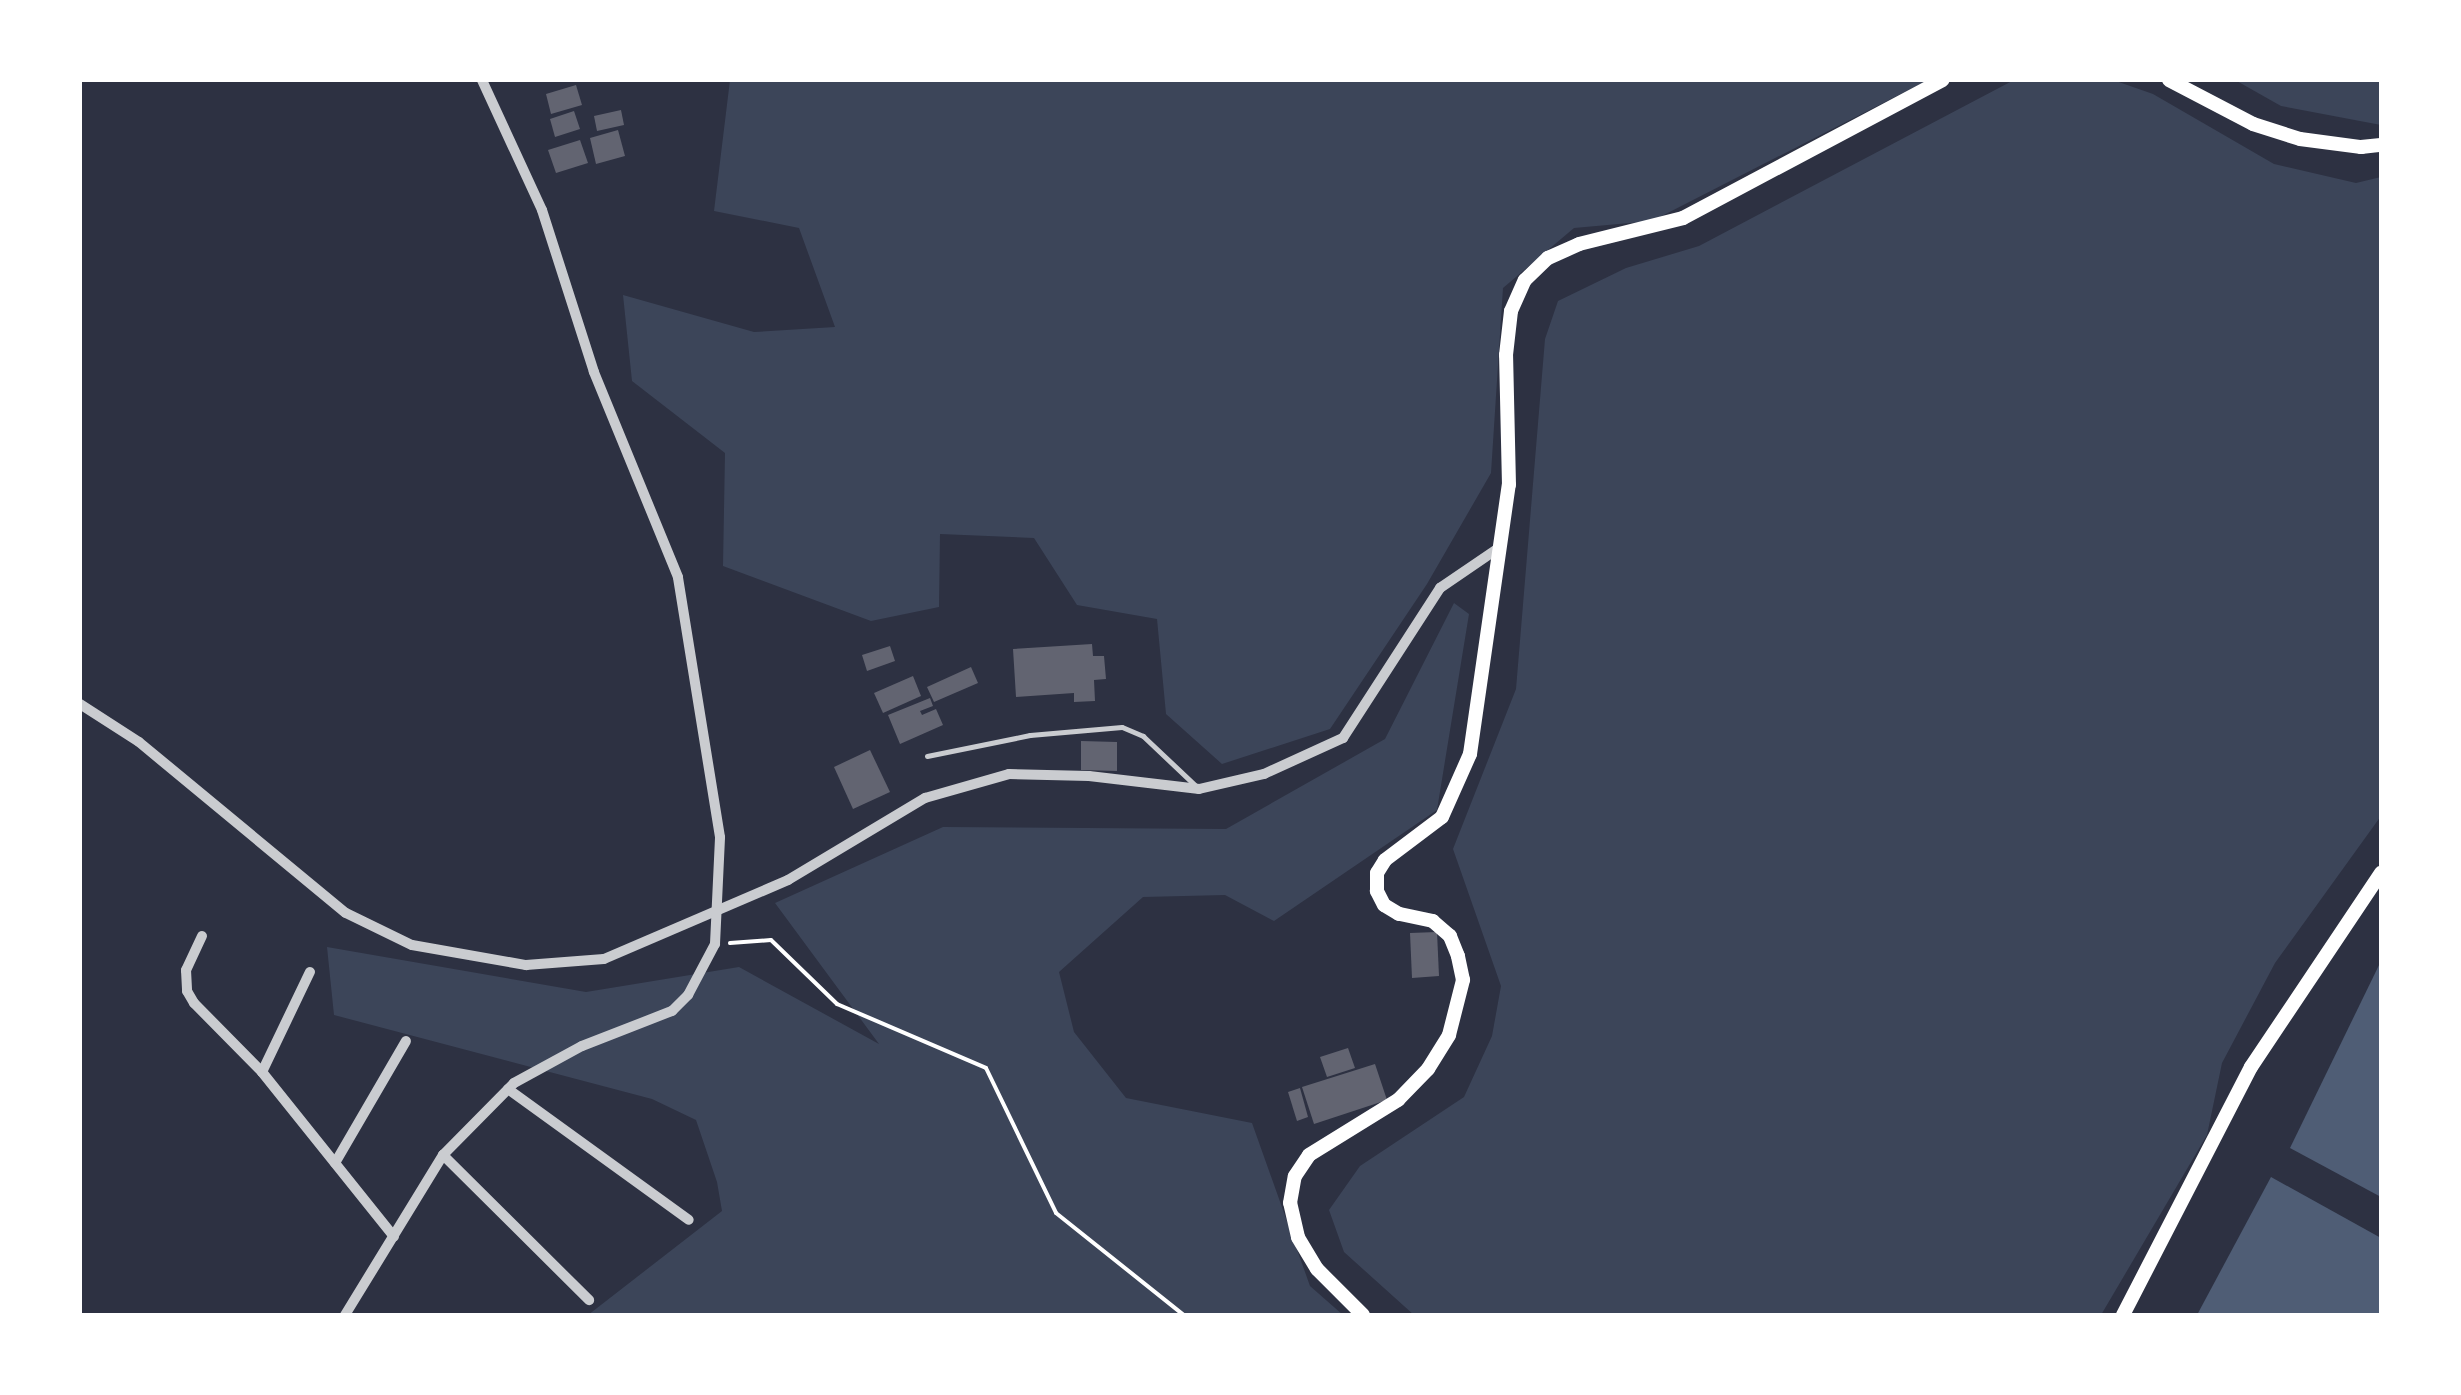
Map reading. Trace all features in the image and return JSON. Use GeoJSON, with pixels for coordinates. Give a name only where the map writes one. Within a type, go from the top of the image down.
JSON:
{"type":"FeatureCollection","features":[{"type":"Feature","properties":{"kind":"main road"},"geometry":{"type":"LineString","coordinates":[[1364,1315],[1317,1269],[1298,1237],[1290,1203],[1296,1176],[1309,1155],[1398,1100],[1428,1069],[1449,1035],[1462,980],[1450,936],[1433,921],[1400,914],[1384,905],[1377,892],[1377,873],[1385,860],[1442,818],[1470,754],[1508,485],[1506,354],[1511,311],[1525,280],[1548,258],[1579,244],[1683,218],[1942,80]]}},
{"type":"Feature","properties":{"kind":"main road"},"geometry":{"type":"LineString","coordinates":[[2170,80],[2253,124],[2300,139],[2361,147],[2381,145]]}},
{"type":"Feature","properties":{"kind":"main road"},"geometry":{"type":"LineString","coordinates":[[2123,1315],[2251,1068],[2381,873]]}},
{"type":"Feature","properties":{"kind":"street"},"geometry":{"type":"LineString","coordinates":[[345,1315],[443,1156],[508,1090],[582,1046],[672,1010],[688,995],[715,944],[720,837],[678,576],[594,372],[542,210],[482,80]]}},
{"type":"Feature","properties":{"kind":"street"},"geometry":{"type":"LineString","coordinates":[[80,704],[139,742],[346,913],[412,945],[526,965],[604,959],[788,880],[925,798],[1009,774],[1089,776],[1200,789],[1264,774],[1342,738],[1440,588],[1500,547]]}},
{"type":"Feature","properties":{"kind":"street"},"geometry":{"type":"LineString","coordinates":[[202,936],[186,970],[186,991],[262,1072],[394,1236]]}},
{"type":"Feature","properties":{"kind":"street"},"geometry":{"type":"LineString","coordinates":[[262,1072],[310,972]]}},
{"type":"Feature","properties":{"kind":"street"},"geometry":{"type":"LineString","coordinates":[[335,1163],[406,1041]]}},
{"type":"Feature","properties":{"kind":"street"},"geometry":{"type":"LineString","coordinates":[[508,1090],[689,1220]]}},
{"type":"Feature","properties":{"kind":"street"},"geometry":{"type":"LineString","coordinates":[[443,1156],[589,1300]]}},
{"type":"Feature","properties":{"kind":"lane"},"geometry":{"type":"LineString","coordinates":[[927,756],[1030,735],[1122,727],[1144,736],[1200,789]]}},
{"type":"Feature","properties":{"kind":"path"},"geometry":{"type":"LineString","coordinates":[[715,944],[771,940],[838,1004],[986,1068],[1056,1213],[1184,1315]]}},
{"type":"Feature","properties":{"kind":"shaded area"},"geometry":{"type":"Polygon","coordinates":[[[730,80],[1928,80],[1652,221],[1574,228],[1503,288],[1491,473],[1427,584],[1330,729],[1222,764],[1166,714],[1157,619],[1077,605],[1034,538],[940,534],[939,607],[871,621],[723,566],[725,453],[632,381],[623,295],[754,332],[835,327],[799,228],[714,211],[730,80]]]}},
{"type":"Feature","properties":{"kind":"shaded area"},"geometry":{"type":"Polygon","coordinates":[[[2014,80],[2113,80],[2153,94],[2274,164],[2356,183],[2381,177],[2381,816],[2275,963],[2222,1063],[2207,1135],[2101,1315],[1414,1315],[1344,1252],[1329,1210],[1360,1166],[1464,1097],[1492,1036],[1501,986],[1453,849],[1516,689],[1545,339],[1558,301],[1626,268],[1699,246],[2014,80]]]}},
{"type":"Feature","properties":{"kind":"shaded area"},"geometry":{"type":"Polygon","coordinates":[[[2235,80],[2381,80],[2381,125],[2281,106],[2235,80]]]}},
{"type":"Feature","properties":{"kind":"shaded area"},"geometry":{"type":"Polygon","coordinates":[[[1454,603],[1469,614],[1437,810],[1274,921],[1225,895],[1143,897],[1059,972],[1074,1032],[1126,1098],[1252,1123],[1310,1286],[1343,1315],[588,1315],[722,1211],[717,1182],[696,1120],[652,1099],[334,1015],[327,947],[586,992],[739,967],[879,1044],[775,903],[943,827],[1226,829],[1385,739],[1454,603]]]}},
{"type":"Feature","properties":{"kind":"shaded area"},"geometry":{"type":"Polygon","coordinates":[[[2381,961],[2381,1197],[2290,1148],[2381,961]]]}},
{"type":"Feature","properties":{"kind":"shaded area"},"geometry":{"type":"Polygon","coordinates":[[[2271,1177],[2381,1238],[2381,1315],[2197,1315],[2271,1177]]]}},
{"type":"Feature","properties":{"kind":"building"},"geometry":{"type":"Polygon","coordinates":[[[576,85],[582,105],[551,114],[546,94],[576,85]]]}},
{"type":"Feature","properties":{"kind":"building"},"geometry":{"type":"Polygon","coordinates":[[[621,110],[624,125],[597,131],[594,116],[621,110]]]}},
{"type":"Feature","properties":{"kind":"building"},"geometry":{"type":"Polygon","coordinates":[[[574,111],[580,129],[555,137],[550,119],[574,111]]]}},
{"type":"Feature","properties":{"kind":"building"},"geometry":{"type":"Polygon","coordinates":[[[618,130],[625,156],[596,164],[590,138],[618,130]]]}},
{"type":"Feature","properties":{"kind":"building"},"geometry":{"type":"Polygon","coordinates":[[[580,140],[588,163],[556,173],[548,150],[580,140]]]}},
{"type":"Feature","properties":{"kind":"building"},"geometry":{"type":"Polygon","coordinates":[[[1092,644],[1093,656],[1104,656],[1106,679],[1094,680],[1095,701],[1074,702],[1074,693],[1016,697],[1013,649],[1092,644]]]}},
{"type":"Feature","properties":{"kind":"building"},"geometry":{"type":"Polygon","coordinates":[[[890,646],[895,661],[867,671],[862,655],[890,646]]]}},
{"type":"Feature","properties":{"kind":"building"},"geometry":{"type":"Polygon","coordinates":[[[971,667],[978,683],[934,702],[927,687],[971,667]]]}},
{"type":"Feature","properties":{"kind":"building"},"geometry":{"type":"Polygon","coordinates":[[[913,676],[921,696],[883,713],[874,693],[913,676]]]}},
{"type":"Feature","properties":{"kind":"building"},"geometry":{"type":"Polygon","coordinates":[[[930,698],[933,706],[920,711],[922,715],[936,709],[943,725],[900,744],[888,715],[930,698]]]}},
{"type":"Feature","properties":{"kind":"building"},"geometry":{"type":"Polygon","coordinates":[[[1081,741],[1117,742],[1117,771],[1081,770],[1081,741]]]}},
{"type":"Feature","properties":{"kind":"building"},"geometry":{"type":"Polygon","coordinates":[[[870,750],[890,792],[853,809],[834,767],[870,750]]]}},
{"type":"Feature","properties":{"kind":"building"},"geometry":{"type":"Polygon","coordinates":[[[1437,932],[1439,976],[1412,978],[1410,933],[1437,932]]]}},
{"type":"Feature","properties":{"kind":"building"},"geometry":{"type":"Polygon","coordinates":[[[1348,1048],[1355,1068],[1327,1077],[1320,1057],[1348,1048]]]}},
{"type":"Feature","properties":{"kind":"building"},"geometry":{"type":"Polygon","coordinates":[[[1375,1064],[1387,1100],[1314,1124],[1302,1087],[1375,1064]]]}},
{"type":"Feature","properties":{"kind":"building"},"geometry":{"type":"Polygon","coordinates":[[[1300,1088],[1308,1117],[1297,1121],[1288,1092],[1300,1088]]]}}]}
